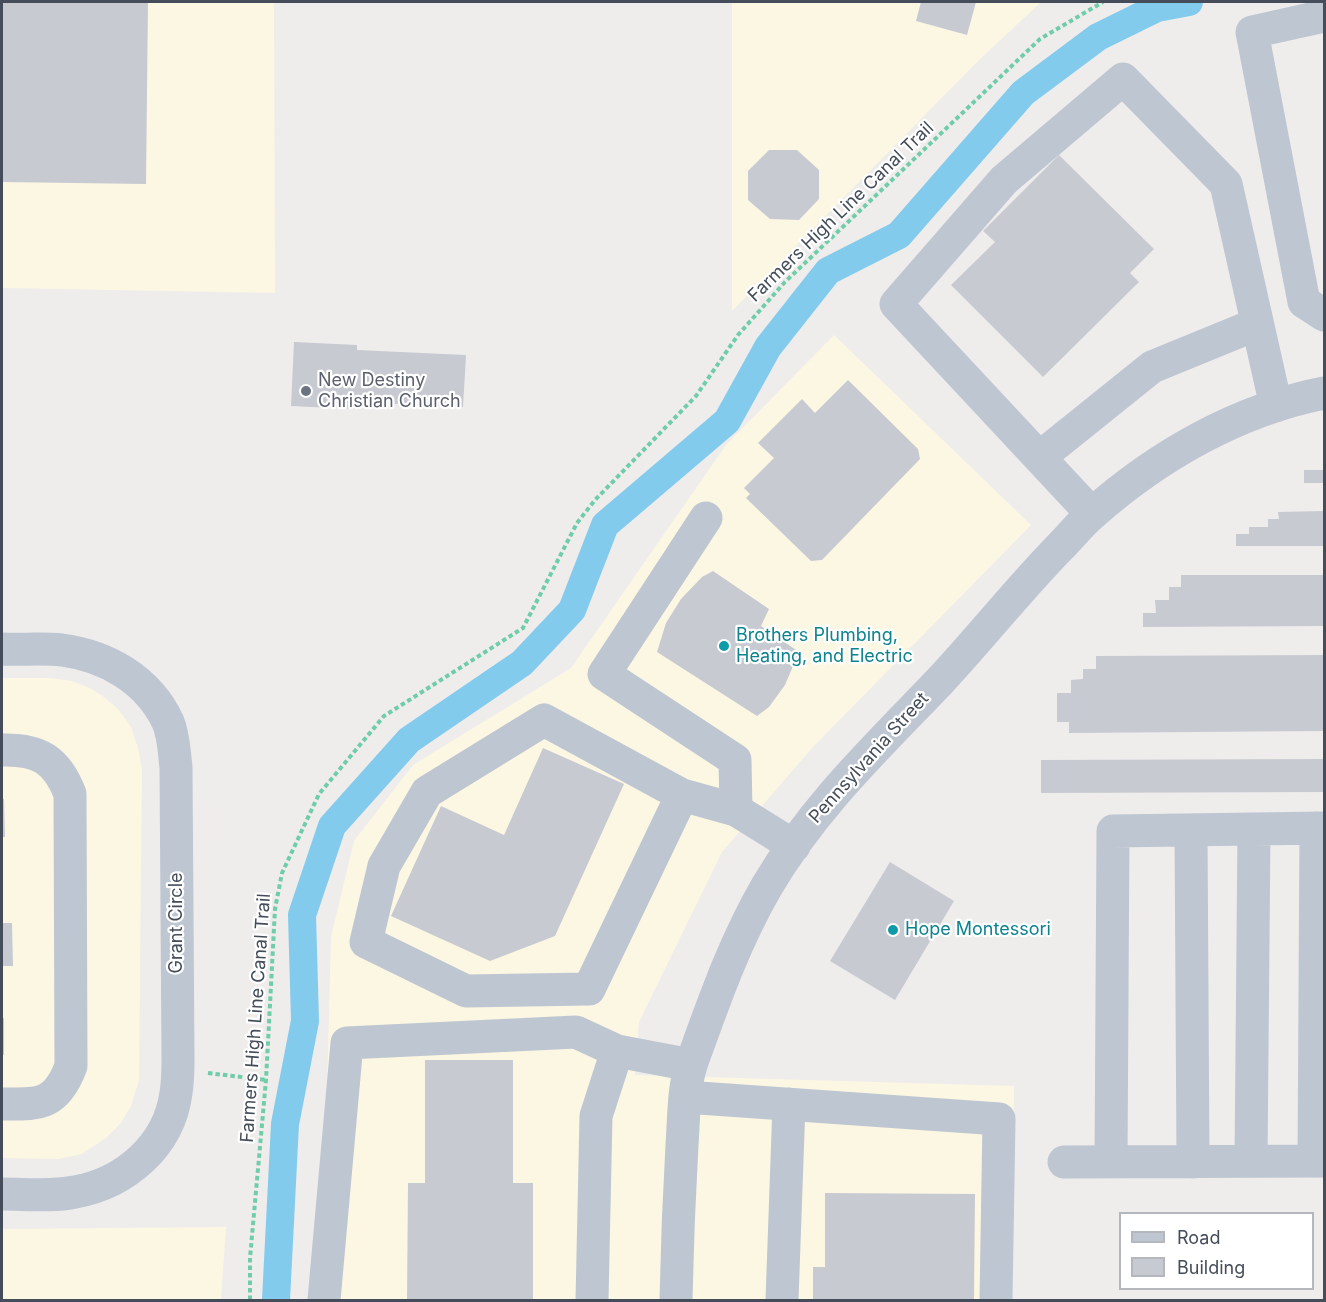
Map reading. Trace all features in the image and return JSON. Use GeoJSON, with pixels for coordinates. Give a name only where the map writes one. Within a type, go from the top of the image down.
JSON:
{"type":"FeatureCollection","features":[{"type":"Feature","properties":{"kind":"street"},"geometry":{"type":"LineString","coordinates":[[1324,16],[1252,32],[1304,302],[1324,315]]}},
{"type":"Feature","properties":{"kind":"street"},"geometry":{"type":"LineString","coordinates":[[1092,514],[896,304],[1004,180],[1124,79],[1226,184],[1276,406]]}},
{"type":"Feature","properties":{"kind":"street"},"geometry":{"type":"LineString","coordinates":[[1040,457],[1152,367],[1257,324]]}},
{"type":"Feature","properties":{"kind":"street","name":"Pennsylvania Street"},"geometry":{"type":"LineString","coordinates":[[676,1300],[685,1096],[691,1065],[731,955],[767,886],[811,819],[834,791],[942,679],[1092,514],[1161,460],[1197,439],[1276,406],[1324,393]]}},
{"type":"Feature","properties":{"kind":"street"},"geometry":{"type":"LineString","coordinates":[[706,518],[604,674],[735,760],[736,810]]}},
{"type":"Feature","properties":{"kind":"street","name":"Grant Circle"},"geometry":{"type":"LineString","coordinates":[[2,649],[59,650],[84,654],[122,669],[154,699],[168,722],[176,767],[178,1057],[176,1094],[165,1131],[153,1148],[133,1167],[97,1187],[73,1193],[2,1194]]}},
{"type":"Feature","properties":{"kind":"street"},"geometry":{"type":"LineString","coordinates":[[682,795],[589,989],[466,991],[366,942],[384,866],[427,792],[544,720],[682,795],[736,810],[794,846]]}},
{"type":"Feature","properties":{"kind":"street"},"geometry":{"type":"LineString","coordinates":[[2,750],[14,750],[45,759],[57,768],[70,794],[71,1066],[66,1079],[51,1098],[39,1104],[2,1104]]}},
{"type":"Feature","properties":{"kind":"street"},"geometry":{"type":"LineString","coordinates":[[1064,1162],[1111,1162],[1193,1162],[1319,1161],[1320,828],[1113,831],[1111,1162]]}},
{"type":"Feature","properties":{"kind":"street"},"geometry":{"type":"LineString","coordinates":[[1251,1161],[1254,829]]}},
{"type":"Feature","properties":{"kind":"street"},"geometry":{"type":"LineString","coordinates":[[1191,830],[1193,1162]]}},
{"type":"Feature","properties":{"kind":"street"},"geometry":{"type":"LineString","coordinates":[[324,1300],[322,1299],[347,1043],[576,1032],[617,1051],[691,1065]]}},
{"type":"Feature","properties":{"kind":"street"},"geometry":{"type":"LineString","coordinates":[[592,1300],[596,1116],[617,1051]]}},
{"type":"Feature","properties":{"kind":"street"},"geometry":{"type":"LineString","coordinates":[[685,1096],[999,1119],[996,1300]]}},
{"type":"Feature","properties":{"kind":"street"},"geometry":{"type":"LineString","coordinates":[[782,1300],[789,1104]]}},
{"type":"Feature","properties":{"kind":"path","name":"Farmers High Line Canal Trail"},"geometry":{"type":"LineString","coordinates":[[250,1300],[250,1258],[266,1080],[274,909],[282,873],[319,794],[384,716],[523,628],[577,523],[595,500],[696,396],[738,335],[785,282],[1041,39],[1103,2]]}},
{"type":"Feature","properties":{"kind":"path"},"geometry":{"type":"LineString","coordinates":[[201,1072],[266,1080]]}},
{"type":"Feature","properties":{"kind":"shaded area"},"geometry":{"type":"Polygon","coordinates":[[[2,2],[274,2],[275,293],[2,288],[2,2]]]}},
{"type":"Feature","properties":{"kind":"shaded area"},"geometry":{"type":"Polygon","coordinates":[[[732,2],[1041,2],[978,61],[732,311],[732,2]]]}},
{"type":"Feature","properties":{"kind":"shaded area"},"geometry":{"type":"Polygon","coordinates":[[[834,335],[1031,525],[812,748],[722,852],[639,1022],[635,1075],[1014,1086],[1012,1300],[312,1300],[326,1129],[331,937],[354,841],[413,765],[571,668],[726,445],[834,335]]]}},
{"type":"Feature","properties":{"kind":"shaded area"},"geometry":{"type":"Polygon","coordinates":[[[2,678],[50,678],[72,681],[104,697],[119,710],[131,727],[142,770],[139,1080],[131,1106],[121,1123],[106,1138],[82,1154],[59,1159],[2,1158],[2,678]]]}},
{"type":"Feature","properties":{"kind":"shaded area"},"geometry":{"type":"Polygon","coordinates":[[[226,1227],[221,1300],[2,1300],[2,1229],[226,1227]]]}},
{"type":"Feature","properties":{"kind":"building"},"geometry":{"type":"Polygon","coordinates":[[[2,2],[148,2],[146,184],[2,182],[2,2]]]}},
{"type":"Feature","properties":{"kind":"building"},"geometry":{"type":"Polygon","coordinates":[[[921,2],[976,2],[967,35],[916,21],[921,2]]]}},
{"type":"Feature","properties":{"kind":"building"},"geometry":{"type":"Polygon","coordinates":[[[769,150],[797,150],[819,170],[819,199],[799,220],[770,219],[748,200],[748,171],[769,150]]]}},
{"type":"Feature","properties":{"kind":"building"},"geometry":{"type":"Polygon","coordinates":[[[1059,155],[1154,249],[1130,273],[1139,282],[1043,377],[951,285],[995,242],[983,231],[1059,155]]]}},
{"type":"Feature","properties":{"kind":"building"},"geometry":{"type":"Polygon","coordinates":[[[294,342],[357,345],[357,350],[466,355],[463,407],[354,402],[354,409],[291,406],[294,342]]]}},
{"type":"Feature","properties":{"kind":"building"},"geometry":{"type":"Polygon","coordinates":[[[848,380],[918,449],[920,459],[822,560],[811,561],[746,498],[750,494],[744,488],[774,458],[758,443],[802,399],[815,413],[848,380]]]}},
{"type":"Feature","properties":{"kind":"building"},"geometry":{"type":"Polygon","coordinates":[[[1304,470],[1324,470],[1324,483],[1304,483],[1304,470]]]}},
{"type":"Feature","properties":{"kind":"building"},"geometry":{"type":"Polygon","coordinates":[[[1324,511],[1324,546],[1236,546],[1236,534],[1249,534],[1249,527],[1268,527],[1268,519],[1279,519],[1278,512],[1324,511]]]}},
{"type":"Feature","properties":{"kind":"building","name":"Brothers Plumbing, Heating, and Electric"},"geometry":{"type":"Polygon","coordinates":[[[713,571],[769,609],[761,626],[799,652],[785,685],[769,707],[757,716],[657,652],[666,623],[681,599],[702,577],[713,571]]]}},
{"type":"Feature","properties":{"kind":"building"},"geometry":{"type":"Polygon","coordinates":[[[1181,575],[1324,575],[1324,626],[1143,627],[1143,613],[1156,613],[1155,600],[1169,600],[1169,587],[1181,587],[1181,575]]]}},
{"type":"Feature","properties":{"kind":"building"},"geometry":{"type":"Polygon","coordinates":[[[1324,655],[1324,731],[1069,733],[1069,722],[1057,722],[1057,693],[1071,693],[1071,680],[1083,679],[1083,669],[1096,669],[1096,656],[1324,655]]]}},
{"type":"Feature","properties":{"kind":"building"},"geometry":{"type":"Polygon","coordinates":[[[543,748],[624,784],[555,936],[490,961],[391,916],[441,806],[504,835],[543,748]]]}},
{"type":"Feature","properties":{"kind":"building"},"geometry":{"type":"Polygon","coordinates":[[[1324,759],[1324,792],[1041,793],[1041,760],[1324,759]]]}},
{"type":"Feature","properties":{"kind":"building"},"geometry":{"type":"Polygon","coordinates":[[[2,799],[4,799],[5,837],[2,837],[2,799]]]}},
{"type":"Feature","properties":{"kind":"building","name":"Hope Montessori"},"geometry":{"type":"Polygon","coordinates":[[[890,862],[954,901],[895,1000],[830,961],[890,862]]]}},
{"type":"Feature","properties":{"kind":"building"},"geometry":{"type":"Polygon","coordinates":[[[2,923],[12,923],[13,966],[2,966],[2,923]]]}},
{"type":"Feature","properties":{"kind":"building"},"geometry":{"type":"Polygon","coordinates":[[[2,1018],[4,1018],[4,1055],[2,1055],[2,1018]]]}},
{"type":"Feature","properties":{"kind":"building"},"geometry":{"type":"Polygon","coordinates":[[[425,1060],[513,1060],[513,1183],[533,1183],[533,1300],[407,1300],[408,1183],[425,1183],[425,1060]]]}},
{"type":"Feature","properties":{"kind":"building"},"geometry":{"type":"Polygon","coordinates":[[[825,1193],[975,1194],[974,1300],[813,1300],[813,1267],[825,1267],[825,1193]]]}},
{"type":"Feature","properties":{"kind":"waterway"},"geometry":{"type":"LineString","coordinates":[[276,1300],[285,1124],[305,1021],[302,915],[332,826],[409,740],[522,663],[572,610],[605,525],[727,421],[768,347],[828,271],[899,235],[1023,93],[1098,37],[1157,8],[1189,2]]}},
{"type":"Feature","properties":{"kind":"place","name":"New Destiny Christian Church"},"geometry":{"type":"Point","coordinates":[306,391]}},
{"type":"Feature","properties":{"kind":"place","name":"Brothers Plumbing, Heating, and Electric"},"geometry":{"type":"Point","coordinates":[724,646]}},
{"type":"Feature","properties":{"kind":"place","name":"Hope Montessori"},"geometry":{"type":"Point","coordinates":[893,930]}}]}
